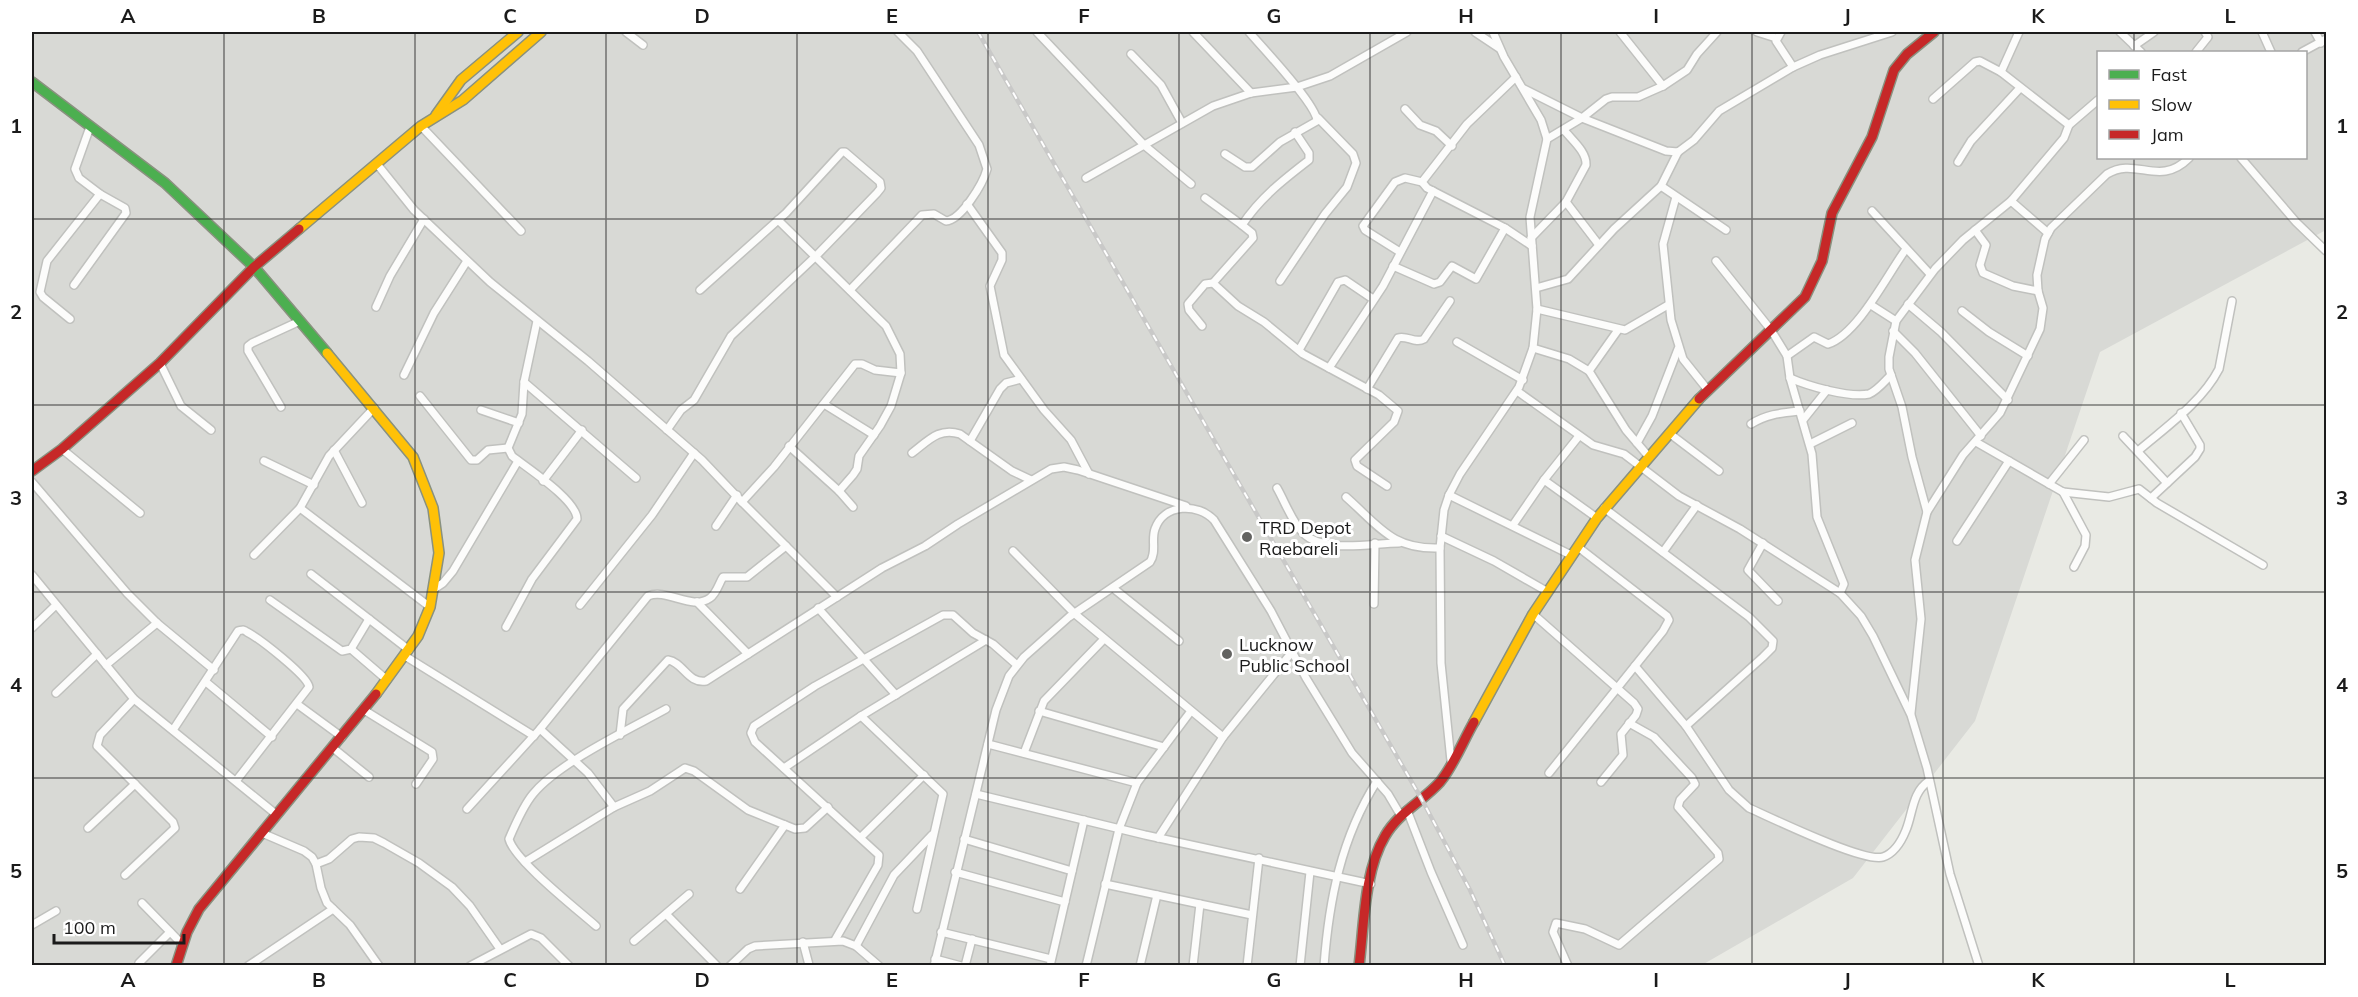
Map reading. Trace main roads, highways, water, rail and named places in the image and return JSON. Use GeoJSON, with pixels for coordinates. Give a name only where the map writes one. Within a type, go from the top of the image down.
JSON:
{"type":"FeatureCollection","features":[{"type":"Feature","properties":{"kind":"railway"},"geometry":{"type":"LineString","coordinates":[[978,32],[1421,798],[1470,890],[1505,966]]}},
{"type":"Feature","properties":{"kind":"place","name":"TRD Depot Raebareli"},"geometry":{"type":"Point","coordinates":[1247,537]}},
{"type":"Feature","properties":{"kind":"place","name":"Lucknow Public School"},"geometry":{"type":"Point","coordinates":[1227,654]}}]}
